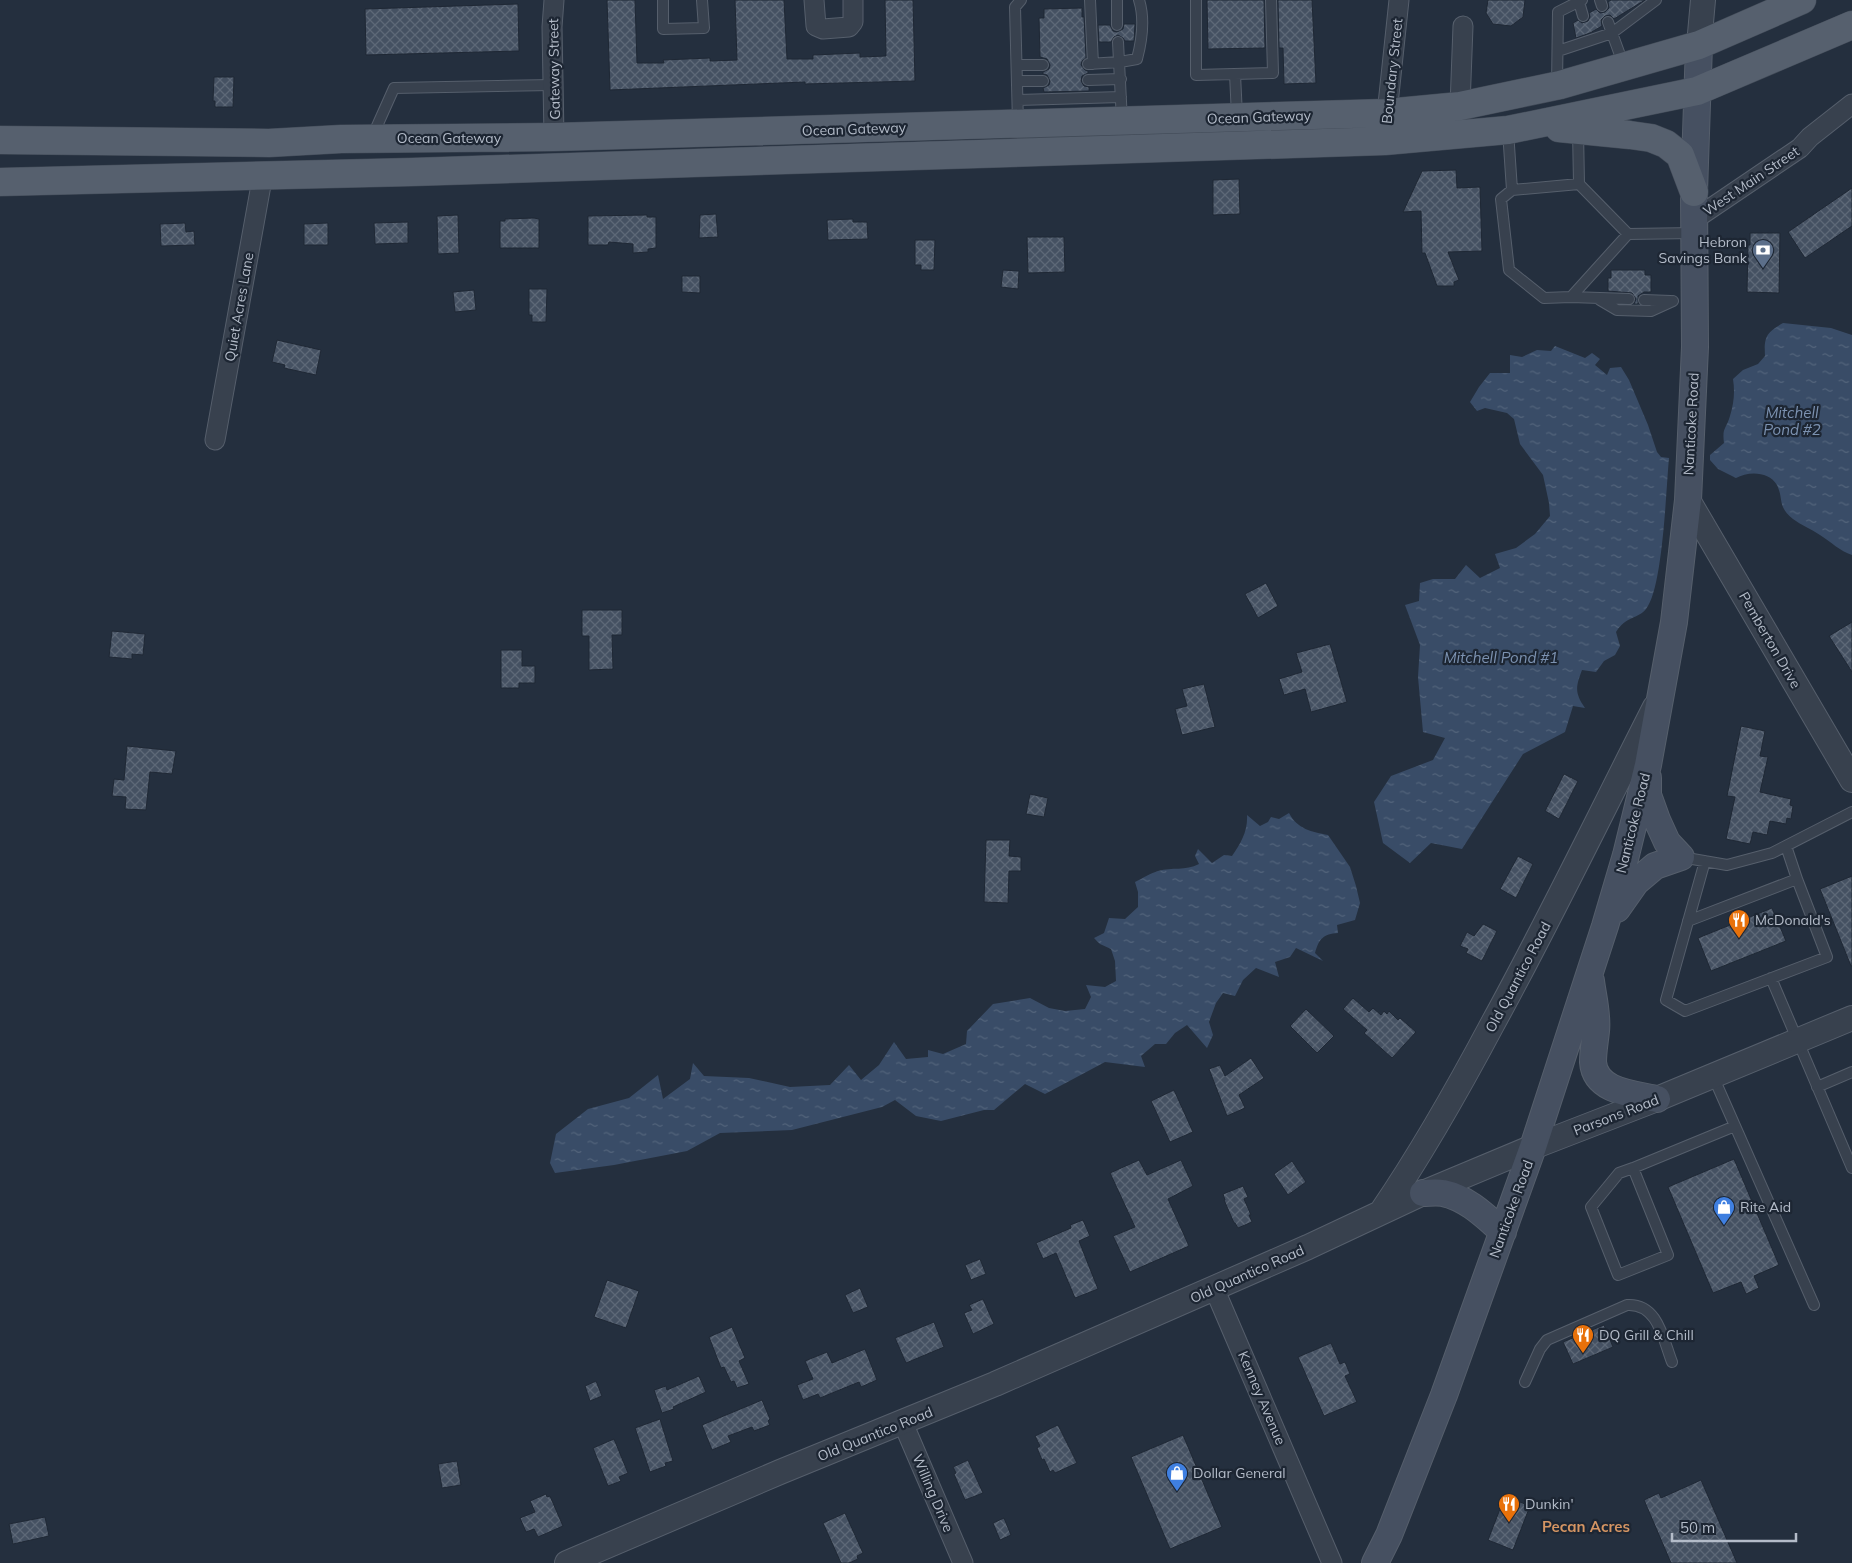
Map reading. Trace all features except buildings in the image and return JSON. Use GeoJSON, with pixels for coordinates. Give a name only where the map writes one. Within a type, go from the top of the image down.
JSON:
{"type":"FeatureCollection","features":[{"type":"Feature","properties":{"kind":"main road","name":"Ocean Gateway"},"geometry":{"type":"LineString","coordinates":[[0,140],[269,143],[372,139],[554,137],[1018,112],[1122,109],[1237,118],[1386,113],[1460,106],[1556,86],[1700,45],[1802,0]]}},
{"type":"Feature","properties":{"kind":"main road","name":"Ocean Gateway"},"geometry":{"type":"LineString","coordinates":[[0,182],[1385,141],[1518,128],[1697,90],[1852,25]]}},
{"type":"Feature","properties":{"kind":"main road","name":"Nanticoke Road"},"geometry":{"type":"LineString","coordinates":[[1375,1563],[1389,1535],[1444,1395],[1533,1148],[1605,926],[1626,855],[1648,765],[1674,622],[1688,500],[1695,347],[1684,301],[1695,215],[1697,90],[1700,45]]}},
{"type":"Feature","properties":{"kind":"main road"},"geometry":{"type":"LineString","coordinates":[[1518,128],[1578,130],[1651,138],[1666,144],[1680,155],[1695,215]]}},
{"type":"Feature","properties":{"kind":"main road"},"geometry":{"type":"LineString","coordinates":[[1648,765],[1648,794],[1667,842],[1693,859]]}},
{"type":"Feature","properties":{"kind":"main road"},"geometry":{"type":"LineString","coordinates":[[1605,926],[1636,882],[1655,866],[1693,859]]}},
{"type":"Feature","properties":{"kind":"main road"},"geometry":{"type":"LineString","coordinates":[[1590,971],[1597,1029],[1593,1063],[1597,1077],[1603,1083],[1620,1090],[1657,1099]]}},
{"type":"Feature","properties":{"kind":"main road"},"geometry":{"type":"LineString","coordinates":[[1423,1193],[1443,1194],[1462,1201],[1479,1211],[1503,1232]]}},
{"type":"Feature","properties":{"kind":"street","name":"Gateway Street"},"geometry":{"type":"LineString","coordinates":[[554,0],[552,27],[554,137]]}},
{"type":"Feature","properties":{"kind":"street"},"geometry":{"type":"LineString","coordinates":[[814,0],[816,26],[823,29],[849,27],[853,22],[853,0]]}},
{"type":"Feature","properties":{"kind":"street","name":"Boundary Street"},"geometry":{"type":"LineString","coordinates":[[1385,141],[1386,113],[1400,0]]}},
{"type":"Feature","properties":{"kind":"street"},"geometry":{"type":"LineString","coordinates":[[1700,45],[1703,0]]}},
{"type":"Feature","properties":{"kind":"street"},"geometry":{"type":"LineString","coordinates":[[1460,106],[1463,26]]}},
{"type":"Feature","properties":{"kind":"street","name":"West Main Street"},"geometry":{"type":"LineString","coordinates":[[1695,215],[1800,148],[1810,137],[1852,104]]}},
{"type":"Feature","properties":{"kind":"street","name":"Quiet Acres Lane"},"geometry":{"type":"LineString","coordinates":[[216,440],[263,174]]}},
{"type":"Feature","properties":{"kind":"street","name":"Pemberton Drive"},"geometry":{"type":"LineString","coordinates":[[1688,500],[1852,780]]}},
{"type":"Feature","properties":{"kind":"street","name":"Old Quantico Road"},"geometry":{"type":"LineString","coordinates":[[567,1563],[780,1472],[995,1384],[1308,1247],[1381,1212],[1408,1172],[1458,1088],[1549,919],[1662,692]]}},
{"type":"Feature","properties":{"kind":"street","name":"Parsons Road"},"geometry":{"type":"LineString","coordinates":[[1381,1212],[1423,1193],[1852,1018]]}},
{"type":"Feature","properties":{"kind":"street","name":"Kenney Avenue"},"geometry":{"type":"LineString","coordinates":[[1214,1288],[1332,1563]]}},
{"type":"Feature","properties":{"kind":"street","name":"Willing Drive"},"geometry":{"type":"LineString","coordinates":[[903,1423],[964,1563]]}},
{"type":"Feature","properties":{"kind":"lane"},"geometry":{"type":"LineString","coordinates":[[663,0],[663,28],[704,28],[702,0]]}},
{"type":"Feature","properties":{"kind":"lane"},"geometry":{"type":"LineString","coordinates":[[1018,112],[1015,7],[1021,0]]}},
{"type":"Feature","properties":{"kind":"lane"},"geometry":{"type":"LineString","coordinates":[[1090,0],[1090,64],[1137,59],[1142,39],[1139,0]]}},
{"type":"Feature","properties":{"kind":"lane"},"geometry":{"type":"LineString","coordinates":[[1117,0],[1117,24]]}},
{"type":"Feature","properties":{"kind":"lane"},"geometry":{"type":"LineString","coordinates":[[1196,0],[1196,75],[1273,73],[1271,0]]}},
{"type":"Feature","properties":{"kind":"lane"},"geometry":{"type":"LineString","coordinates":[[1558,51],[1590,38],[1612,33],[1625,17],[1656,0]]}},
{"type":"Feature","properties":{"kind":"lane"},"geometry":{"type":"LineString","coordinates":[[1556,86],[1558,12],[1580,1],[1583,16]]}},
{"type":"Feature","properties":{"kind":"lane"},"geometry":{"type":"LineString","coordinates":[[1608,22],[1625,66]]}},
{"type":"Feature","properties":{"kind":"lane"},"geometry":{"type":"LineString","coordinates":[[1118,42],[1122,109]]}},
{"type":"Feature","properties":{"kind":"lane"},"geometry":{"type":"LineString","coordinates":[[1017,65],[1043,65]]}},
{"type":"Feature","properties":{"kind":"lane"},"geometry":{"type":"LineString","coordinates":[[1235,74],[1237,118]]}},
{"type":"Feature","properties":{"kind":"lane"},"geometry":{"type":"LineString","coordinates":[[1088,80],[1121,79]]}},
{"type":"Feature","properties":{"kind":"lane"},"geometry":{"type":"LineString","coordinates":[[1017,81],[1043,81]]}},
{"type":"Feature","properties":{"kind":"lane"},"geometry":{"type":"LineString","coordinates":[[372,139],[394,88],[553,85]]}},
{"type":"Feature","properties":{"kind":"lane"},"geometry":{"type":"LineString","coordinates":[[1512,190],[1518,128]]}},
{"type":"Feature","properties":{"kind":"lane"},"geometry":{"type":"LineString","coordinates":[[1578,130],[1579,184],[1628,234]]}},
{"type":"Feature","properties":{"kind":"lane"},"geometry":{"type":"LineString","coordinates":[[1579,184],[1512,190],[1501,199],[1509,270],[1544,298],[1629,299]]}},
{"type":"Feature","properties":{"kind":"lane"},"geometry":{"type":"LineString","coordinates":[[1571,297],[1628,234],[1695,215]]}},
{"type":"Feature","properties":{"kind":"lane"},"geometry":{"type":"LineString","coordinates":[[1596,298],[1617,310],[1651,311],[1684,301]]}},
{"type":"Feature","properties":{"kind":"lane"},"geometry":{"type":"LineString","coordinates":[[1644,300],[1684,301]]}},
{"type":"Feature","properties":{"kind":"lane"},"geometry":{"type":"LineString","coordinates":[[1786,846],[1827,957],[1685,1011],[1666,1000],[1688,921],[1693,859],[1727,865],[1772,853],[1852,812]]}},
{"type":"Feature","properties":{"kind":"lane"},"geometry":{"type":"LineString","coordinates":[[1688,921],[1797,879]]}},
{"type":"Feature","properties":{"kind":"lane"},"geometry":{"type":"LineString","coordinates":[[1771,978],[1852,1168]]}},
{"type":"Feature","properties":{"kind":"lane"},"geometry":{"type":"LineString","coordinates":[[1817,1087],[1852,1072]]}},
{"type":"Feature","properties":{"kind":"lane"},"geometry":{"type":"LineString","coordinates":[[1713,1076],[1814,1304]]}},
{"type":"Feature","properties":{"kind":"lane"},"geometry":{"type":"LineString","coordinates":[[1633,1168],[1668,1254],[1618,1275],[1591,1207],[1619,1173],[1735,1126]]}},
{"type":"Feature","properties":{"kind":"lane"},"geometry":{"type":"LineString","coordinates":[[1525,1382],[1540,1349],[1548,1340],[1627,1306],[1641,1306],[1653,1315],[1672,1362]]}},
{"type":"Feature","properties":{"kind":"water","name":"Mitchell Pond #2"},"geometry":{"type":"Polygon","coordinates":[[[1783,323],[1831,328],[1852,335],[1852,555],[1796,521],[1788,514],[1783,506],[1777,485],[1769,477],[1752,473],[1736,478],[1718,469],[1710,460],[1710,455],[1724,443],[1724,431],[1733,402],[1733,379],[1743,370],[1758,364],[1765,356],[1767,336],[1783,323]]]}},
{"type":"Feature","properties":{"kind":"water","name":"Mitchell Pond #1"},"geometry":{"type":"Polygon","coordinates":[[[1555,346],[1585,358],[1592,353],[1600,359],[1595,365],[1607,375],[1610,368],[1621,367],[1629,380],[1657,452],[1661,457],[1669,458],[1660,560],[1652,598],[1643,612],[1628,620],[1616,632],[1620,646],[1615,655],[1604,661],[1596,672],[1582,670],[1577,689],[1579,698],[1585,708],[1573,706],[1565,732],[1523,754],[1462,849],[1431,843],[1410,863],[1383,843],[1374,802],[1391,776],[1433,760],[1445,738],[1423,732],[1418,677],[1420,645],[1405,605],[1419,601],[1420,583],[1433,579],[1455,579],[1466,565],[1480,578],[1500,568],[1495,554],[1516,548],[1535,534],[1550,516],[1543,475],[1520,444],[1514,419],[1507,413],[1485,408],[1477,411],[1470,402],[1490,373],[1510,373],[1510,355],[1522,357],[1537,350],[1551,351],[1555,346]]]}},
{"type":"Feature","properties":{"kind":"water"},"geometry":{"type":"Polygon","coordinates":[[[1289,813],[1296,823],[1301,826],[1311,831],[1328,835],[1350,867],[1360,903],[1355,920],[1337,925],[1338,933],[1322,938],[1315,953],[1323,961],[1296,948],[1290,957],[1275,962],[1279,977],[1256,968],[1243,980],[1235,996],[1223,993],[1216,1003],[1209,1022],[1213,1035],[1207,1048],[1187,1025],[1175,1033],[1166,1044],[1155,1044],[1141,1056],[1145,1067],[1105,1062],[1045,1094],[1025,1084],[994,1110],[984,1110],[941,1121],[916,1116],[895,1100],[882,1107],[792,1130],[720,1133],[687,1151],[614,1165],[555,1173],[550,1163],[556,1134],[588,1109],[629,1098],[658,1075],[663,1099],[690,1079],[693,1063],[704,1076],[749,1078],[790,1087],[830,1085],[849,1065],[861,1080],[879,1065],[894,1042],[906,1059],[928,1057],[928,1050],[943,1054],[966,1044],[967,1031],[993,1004],[1030,998],[1049,1008],[1065,1011],[1085,1009],[1091,997],[1086,985],[1105,987],[1116,981],[1115,961],[1111,949],[1100,944],[1094,938],[1104,933],[1109,918],[1125,919],[1138,907],[1138,892],[1135,882],[1158,871],[1199,864],[1195,856],[1198,849],[1212,863],[1224,855],[1232,856],[1243,837],[1247,815],[1260,826],[1268,822],[1271,817],[1279,819],[1289,813]]]}},
{"type":"Feature","properties":{"kind":"place","name":"Hebron Savings Bank"},"geometry":{"type":"Point","coordinates":[1763,269]}},
{"type":"Feature","properties":{"kind":"place","name":"McDonald's"},"geometry":{"type":"Point","coordinates":[1739,939]}},
{"type":"Feature","properties":{"kind":"place","name":"Rite Aid"},"geometry":{"type":"Point","coordinates":[1724,1226]}},
{"type":"Feature","properties":{"kind":"place","name":"DQ Grill & Chill"},"geometry":{"type":"Point","coordinates":[1583,1354]}},
{"type":"Feature","properties":{"kind":"place","name":"Dollar General"},"geometry":{"type":"Point","coordinates":[1177,1492]}},
{"type":"Feature","properties":{"kind":"place","name":"Dunkin'"},"geometry":{"type":"Point","coordinates":[1509,1523]}},
{"type":"Feature","properties":{"kind":"district","name":"Pecan Acres"},"geometry":{"type":"Point","coordinates":[1586,1526]}}]}
